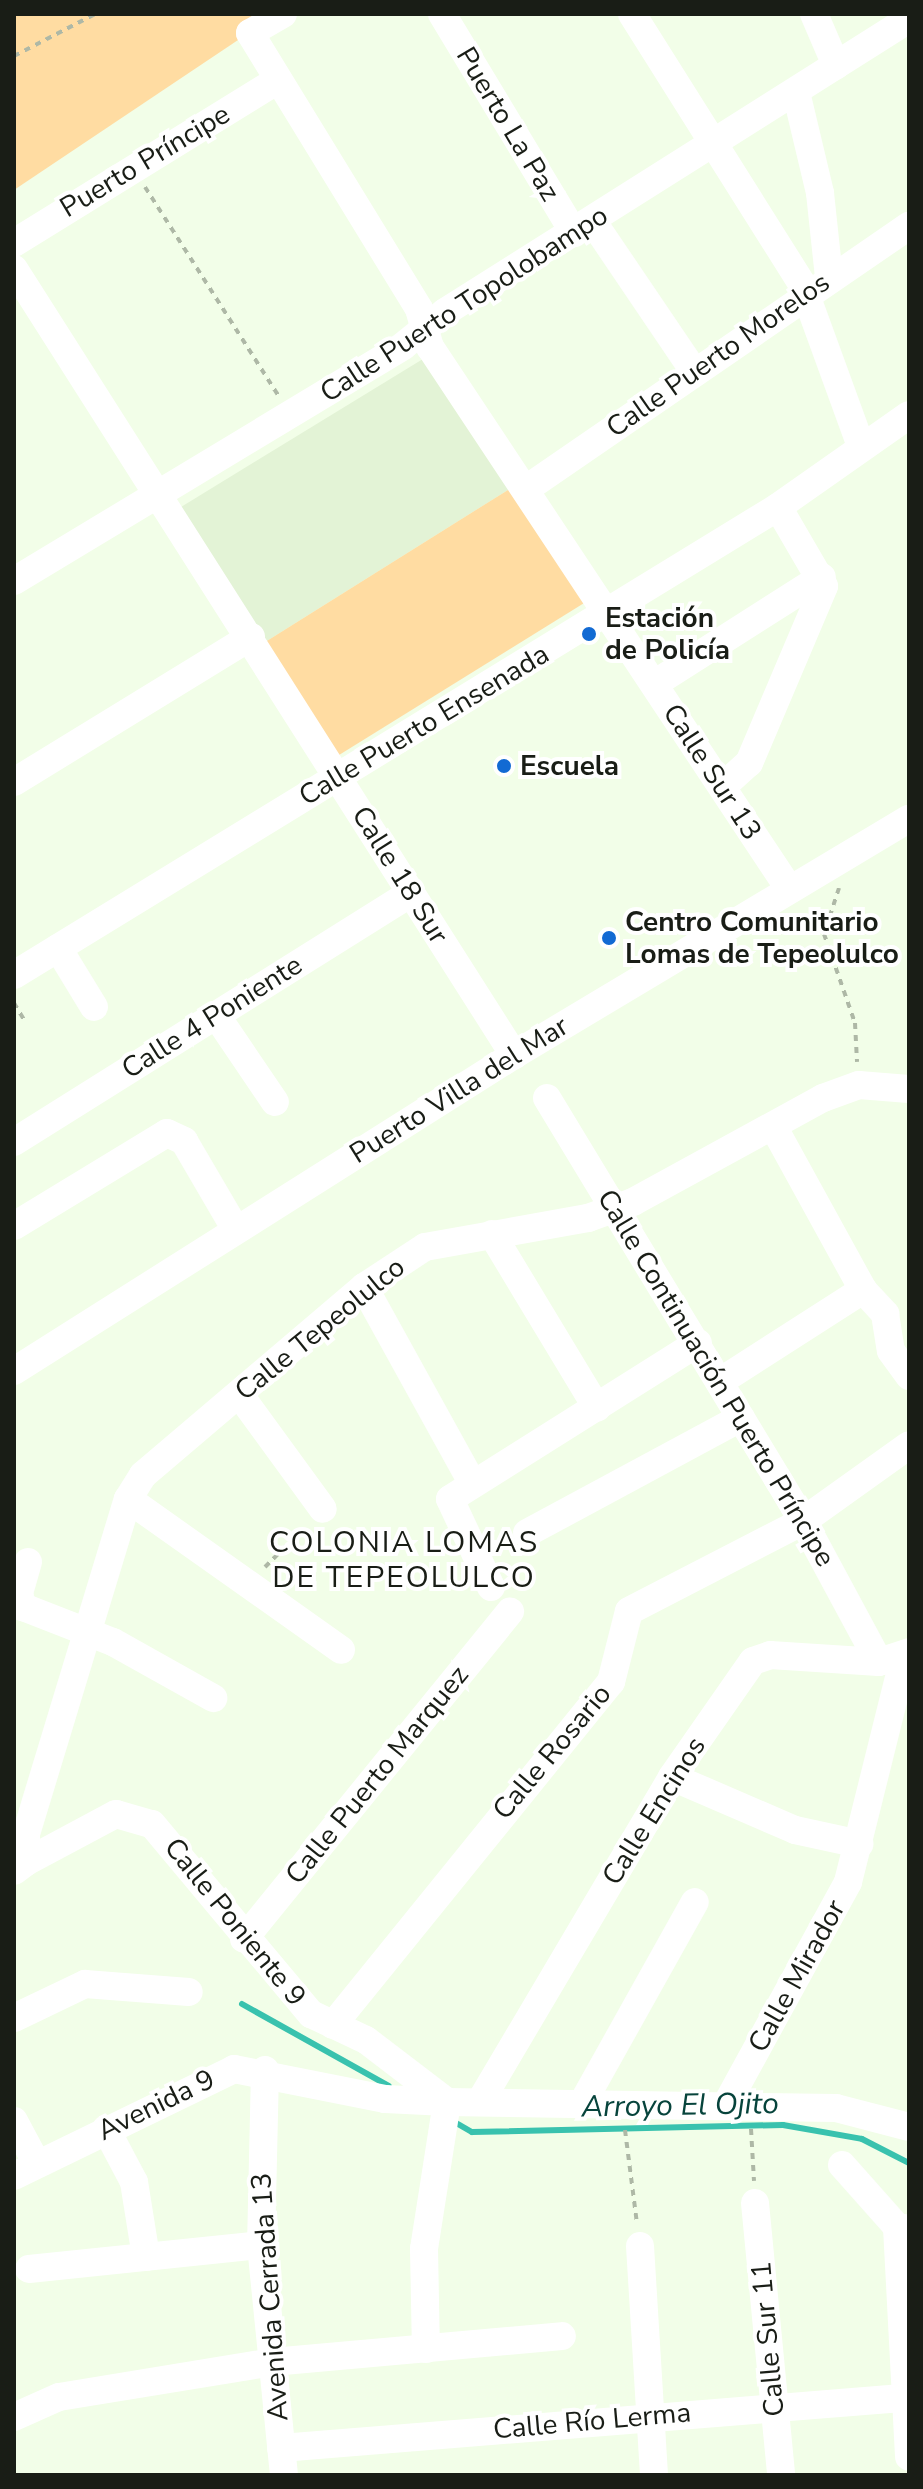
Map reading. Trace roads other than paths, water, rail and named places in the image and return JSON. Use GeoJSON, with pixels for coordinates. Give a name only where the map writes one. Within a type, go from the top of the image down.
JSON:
{"type":"FeatureCollection","features":[{"type":"Feature","properties":{"kind":"street","name":"Calle Sur 13"},"geometry":{"type":"LineString","coordinates":[[283,14],[250,33],[425,329],[790,890]]}},
{"type":"Feature","properties":{"kind":"street","name":"Puerto La Paz"},"geometry":{"type":"LineString","coordinates":[[442,14],[583,228],[694,371]]}},
{"type":"Feature","properties":{"kind":"street"},"geometry":{"type":"LineString","coordinates":[[632,14],[808,297],[861,446]]}},
{"type":"Feature","properties":{"kind":"street"},"geometry":{"type":"LineString","coordinates":[[814,14],[836,65]]}},
{"type":"Feature","properties":{"kind":"street","name":"Calle Puerto Topolobampo"},"geometry":{"type":"LineString","coordinates":[[14,581],[290,414],[909,19]]}},
{"type":"Feature","properties":{"kind":"street","name":"Puerto Príncipe"},"geometry":{"type":"LineString","coordinates":[[14,243],[278,80]]}},
{"type":"Feature","properties":{"kind":"street"},"geometry":{"type":"LineString","coordinates":[[796,92],[820,193],[829,277]]}},
{"type":"Feature","properties":{"kind":"street","name":"Calle Puerto Morelos"},"geometry":{"type":"LineString","coordinates":[[529,487],[694,371],[808,297],[829,277],[909,226]]}},
{"type":"Feature","properties":{"kind":"street"},"geometry":{"type":"LineString","coordinates":[[14,269],[157,493]]}},
{"type":"Feature","properties":{"kind":"street","name":"Calle Puerto Ensenada"},"geometry":{"type":"LineString","coordinates":[[14,975],[778,507],[909,415]]}},
{"type":"Feature","properties":{"kind":"street","name":"Calle 18 Sur"},"geometry":{"type":"LineString","coordinates":[[157,493],[514,1055]]}},
{"type":"Feature","properties":{"kind":"street"},"geometry":{"type":"LineString","coordinates":[[722,787],[749,763],[820,599],[822,577],[778,507]]}},
{"type":"Feature","properties":{"kind":"street"},"geometry":{"type":"LineString","coordinates":[[654,684],[822,577]]}},
{"type":"Feature","properties":{"kind":"street"},"geometry":{"type":"LineString","coordinates":[[14,782],[251,637]]}},
{"type":"Feature","properties":{"kind":"street","name":"Puerto Villa del Mar"},"geometry":{"type":"LineString","coordinates":[[14,1371],[514,1055],[790,890],[838,865],[909,819]]}},
{"type":"Feature","properties":{"kind":"street","name":"Calle 4 Poniente"},"geometry":{"type":"LineString","coordinates":[[14,1142],[411,893]]}},
{"type":"Feature","properties":{"kind":"street"},"geometry":{"type":"LineString","coordinates":[[58,948],[94,1007]]}},
{"type":"Feature","properties":{"kind":"street"},"geometry":{"type":"LineString","coordinates":[[216,1015],[275,1102]]}},
{"type":"Feature","properties":{"kind":"street","name":"Calle Tepeolulco"},"geometry":{"type":"LineString","coordinates":[[20,1866],[26,1834],[128,1499],[143,1475],[364,1287],[425,1247],[617,1208],[773,1126],[859,1085],[909,1089]]}},
{"type":"Feature","properties":{"kind":"street","name":"Calle Continuación Puerto Príncipe"},"geometry":{"type":"LineString","coordinates":[[547,1098],[617,1208],[803,1521],[898,1656]]}},
{"type":"Feature","properties":{"kind":"street"},"geometry":{"type":"LineString","coordinates":[[773,1126],[863,1290],[885,1314],[891,1351],[909,1376]]}},
{"type":"Feature","properties":{"kind":"street"},"geometry":{"type":"LineString","coordinates":[[14,1226],[167,1133],[184,1141],[236,1230]]}},
{"type":"Feature","properties":{"kind":"street"},"geometry":{"type":"LineString","coordinates":[[492,1234],[597,1408]]}},
{"type":"Feature","properties":{"kind":"street"},"geometry":{"type":"LineString","coordinates":[[364,1287],[444,1424],[444,1442],[472,1483]]}},
{"type":"Feature","properties":{"kind":"street"},"geometry":{"type":"LineString","coordinates":[[721,1381],[863,1290]]}},
{"type":"Feature","properties":{"kind":"street"},"geometry":{"type":"LineString","coordinates":[[491,1587],[450,1505],[472,1483],[698,1343]]}},
{"type":"Feature","properties":{"kind":"street"},"geometry":{"type":"LineString","coordinates":[[239,1394],[323,1509]]}},
{"type":"Feature","properties":{"kind":"street"},"geometry":{"type":"LineString","coordinates":[[527,1533],[741,1418]]}},
{"type":"Feature","properties":{"kind":"street","name":"Calle Rosario"},"geometry":{"type":"LineString","coordinates":[[333,2025],[611,1682],[629,1611],[803,1521],[909,1445]]}},
{"type":"Feature","properties":{"kind":"street"},"geometry":{"type":"LineString","coordinates":[[128,1499],[341,1650]]}},
{"type":"Feature","properties":{"kind":"street"},"geometry":{"type":"LineString","coordinates":[[28,1562],[19,1594],[23,1607],[88,1631],[213,1698]]}},
{"type":"Feature","properties":{"kind":"street","name":"Calle Puerto Marquez"},"geometry":{"type":"LineString","coordinates":[[244,1939],[510,1612]]}},
{"type":"Feature","properties":{"kind":"street","name":"Calle Encinos"},"geometry":{"type":"LineString","coordinates":[[480,2102],[672,1777],[757,1658],[898,1656]]}},
{"type":"Feature","properties":{"kind":"street","name":"Calle Mirador"},"geometry":{"type":"LineString","coordinates":[[737,2105],[834,1913],[860,1844],[898,1656]]}},
{"type":"Feature","properties":{"kind":"street"},"geometry":{"type":"LineString","coordinates":[[672,1777],[795,1830],[860,1844]]}},
{"type":"Feature","properties":{"kind":"street","name":"Calle Poniente 9"},"geometry":{"type":"LineString","coordinates":[[20,1866],[106,1817],[135,1816],[166,1836],[244,1939],[311,2014],[366,2040],[447,2102]]}},
{"type":"Feature","properties":{"kind":"street"},"geometry":{"type":"LineString","coordinates":[[583,2102],[695,1902]]}},
{"type":"Feature","properties":{"kind":"street"},"geometry":{"type":"LineString","coordinates":[[14,2018],[85,1984],[189,1992]]}},
{"type":"Feature","properties":{"kind":"street","name":"Avenida 9"},"geometry":{"type":"LineString","coordinates":[[26,2170],[212,2075],[265,2070],[385,2099],[447,2102]]}},
{"type":"Feature","properties":{"kind":"street","name":"Avenida Cerrada 13"},"geometry":{"type":"LineString","coordinates":[[265,2070],[261,2245],[283,2462]]}},
{"type":"Feature","properties":{"kind":"street"},"geometry":{"type":"LineString","coordinates":[[426,2349],[425,2235],[447,2102],[622,2102],[864,2110],[909,2127]]}},
{"type":"Feature","properties":{"kind":"street"},"geometry":{"type":"LineString","coordinates":[[14,2121],[26,2170]]}},
{"type":"Feature","properties":{"kind":"street"},"geometry":{"type":"LineString","coordinates":[[106,2129],[134,2182],[146,2257]]}},
{"type":"Feature","properties":{"kind":"street"},"geometry":{"type":"LineString","coordinates":[[842,2165],[903,2228],[904,2384],[909,2457]]}},
{"type":"Feature","properties":{"kind":"street","name":"Calle Sur 11"},"geometry":{"type":"LineString","coordinates":[[755,2203],[781,2475]]}},
{"type":"Feature","properties":{"kind":"street"},"geometry":{"type":"LineString","coordinates":[[29,2269],[261,2245]]}},
{"type":"Feature","properties":{"kind":"street"},"geometry":{"type":"LineString","coordinates":[[640,2246],[654,2475]]}},
{"type":"Feature","properties":{"kind":"street"},"geometry":{"type":"LineString","coordinates":[[14,2417],[59,2397],[272,2362],[562,2336]]}},
{"type":"Feature","properties":{"kind":"street","name":"Calle Río Lerma"},"geometry":{"type":"LineString","coordinates":[[283,2462],[650,2416],[774,2405],[904,2384]]}},
{"type":"Feature","properties":{"kind":"waterway","name":"Arroyo El Ojito"},"geometry":{"type":"LineString","coordinates":[[242,2004],[389,2086]]}},
{"type":"Feature","properties":{"kind":"waterway","name":"Arroyo El Ojito"},"geometry":{"type":"LineString","coordinates":[[451,2120],[472,2132],[783,2125],[862,2139],[909,2163]]}},
{"type":"Feature","properties":{"kind":"place","name":"Estación de Policía"},"geometry":{"type":"Point","coordinates":[589,634]}},
{"type":"Feature","properties":{"kind":"place","name":"Escuela"},"geometry":{"type":"Point","coordinates":[504,766]}},
{"type":"Feature","properties":{"kind":"place","name":"Centro Comunitario Lomas de Tepeolulco"},"geometry":{"type":"Point","coordinates":[609,938]}},
{"type":"Feature","properties":{"kind":"district","name":"COLONIA LOMAS DE TEPEOLULCO"},"geometry":{"type":"Point","coordinates":[404,1560]}}]}
